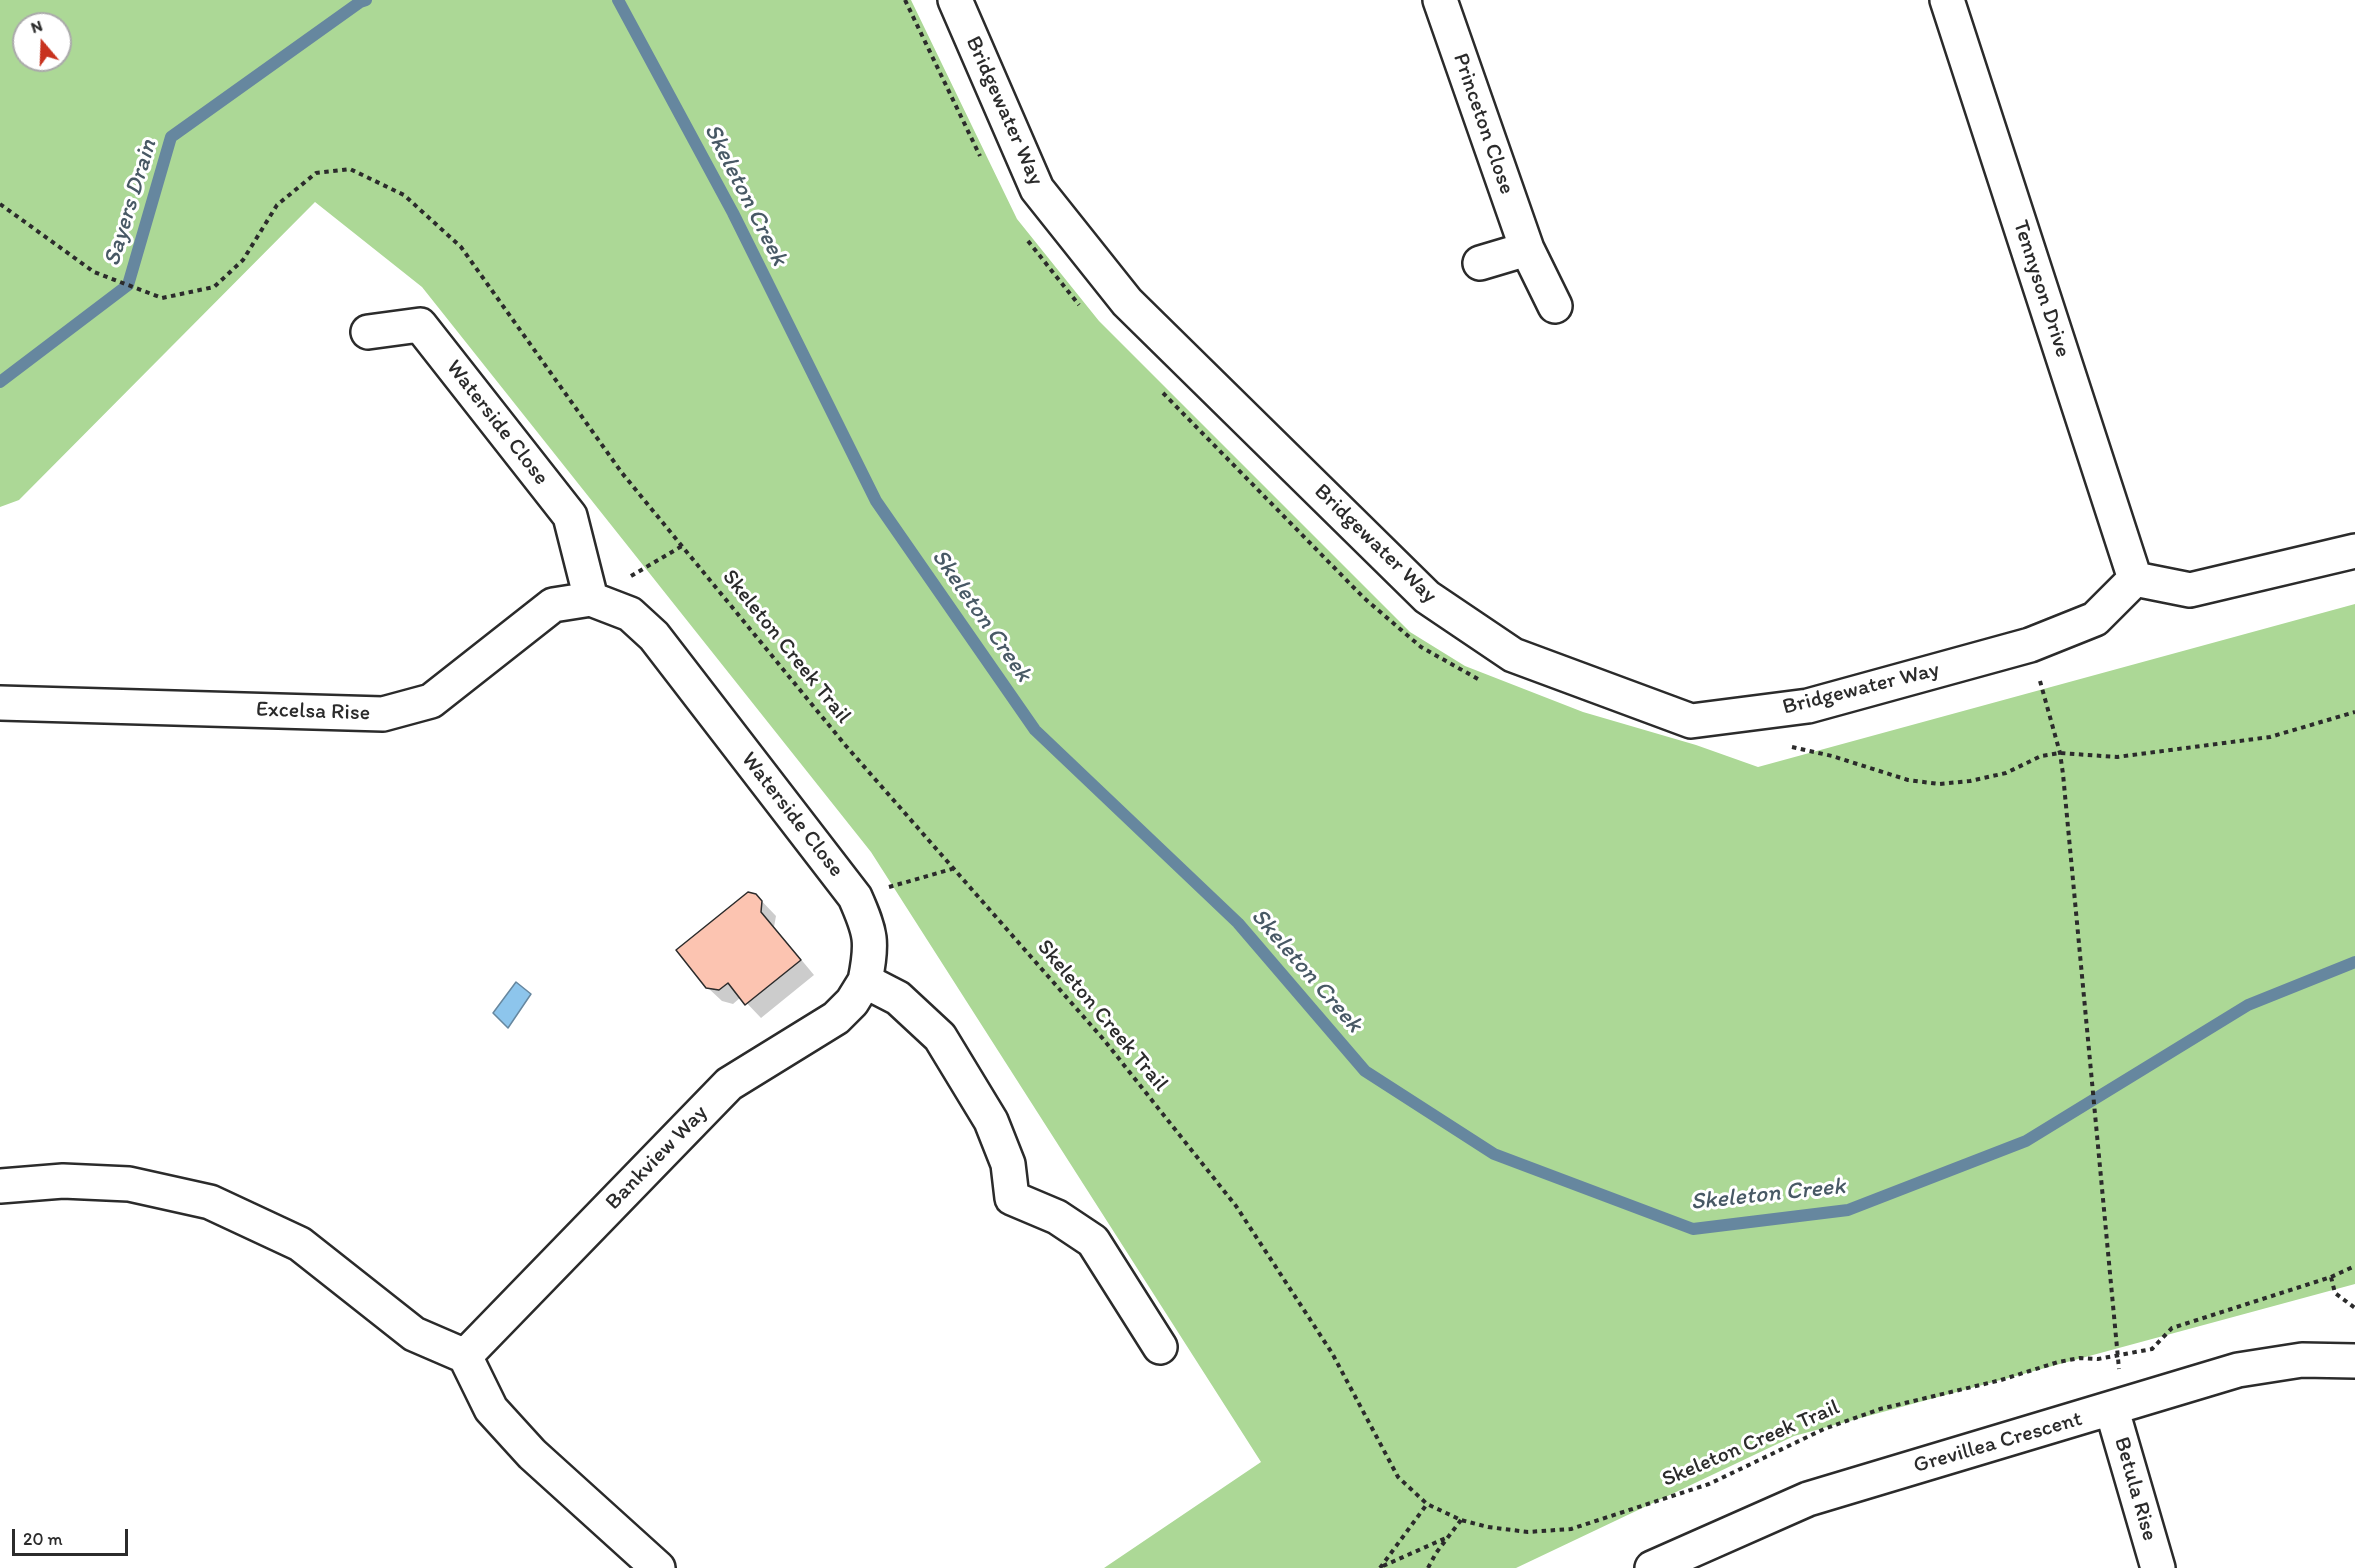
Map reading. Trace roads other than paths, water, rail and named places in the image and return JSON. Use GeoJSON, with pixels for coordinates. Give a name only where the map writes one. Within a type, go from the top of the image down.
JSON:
{"type":"FeatureCollection","features":[{"type":"Feature","properties":{"kind":"street","name":"Bridgewater Way"},"geometry":{"type":"LineString","coordinates":[[955,0],[1037,189],[1127,302],[1427,597],[1513,655],[1691,721],[1808,706],[2030,645],[2095,619],[2135,579]]}},
{"type":"Feature","properties":{"kind":"street","name":"Princeton Close"},"geometry":{"type":"LineString","coordinates":[[1440,0],[1527,249],[1555,306]]}},
{"type":"Feature","properties":{"kind":"street","name":"Tennyson Drive"},"geometry":{"type":"LineString","coordinates":[[1947,0],[2135,579]]}},
{"type":"Feature","properties":{"kind":"street"},"geometry":{"type":"LineString","coordinates":[[1480,263],[1527,249]]}},
{"type":"Feature","properties":{"kind":"street","name":"Waterside Close"},"geometry":{"type":"LineString","coordinates":[[368,332],[420,325],[570,516],[591,599],[630,614],[654,636],[855,897],[868,927],[871,952],[865,981]]}},
{"type":"Feature","properties":{"kind":"street"},"geometry":{"type":"LineString","coordinates":[[2135,579],[2190,590],[2355,551]]}},
{"type":"Feature","properties":{"kind":"street","name":"Excelsa Rise"},"geometry":{"type":"LineString","coordinates":[[0,703],[383,714],[432,701],[553,605],[591,599]]}},
{"type":"Feature","properties":{"kind":"street"},"geometry":{"type":"LineString","coordinates":[[865,981],[898,998],[940,1037],[991,1121],[1008,1164],[1012,1198],[1057,1217],[1093,1241],[1160,1347]]}},
{"type":"Feature","properties":{"kind":"street","name":"Bankview Way"},"geometry":{"type":"LineString","coordinates":[[465,1356],[729,1083],[836,1018],[852,1002],[865,981]]}},
{"type":"Feature","properties":{"kind":"street"},"geometry":{"type":"LineString","coordinates":[[0,1186],[63,1180],[129,1184],[210,1202],[300,1244],[414,1334],[465,1356],[491,1409],[532,1454],[658,1568]]}},
{"type":"Feature","properties":{"kind":"street","name":"Grevillea Crescent"},"geometry":{"type":"LineString","coordinates":[[1652,1568],[1808,1499],[2112,1410],[2238,1370],[2302,1360],[2355,1360]]}},
{"type":"Feature","properties":{"kind":"street","name":"Betula Rise"},"geometry":{"type":"LineString","coordinates":[[2112,1410],[2158,1568]]}},
{"type":"Feature","properties":{"kind":"water"},"geometry":{"type":"Polygon","coordinates":[[[516,982],[531,994],[508,1028],[493,1013],[516,982]]]}},
{"type":"Feature","properties":{"kind":"waterway","name":"Sayers Drain"},"geometry":{"type":"LineString","coordinates":[[0,382],[128,285],[171,137],[360,2],[366,0]]}},
{"type":"Feature","properties":{"kind":"waterway","name":"Skeleton Creek"},"geometry":{"type":"LineString","coordinates":[[618,0],[733,213],[876,501],[1035,730],[1238,923],[1365,1071],[1494,1154],[1693,1229],[1848,1210],[2026,1141],[2248,1005],[2355,962]]}}]}
